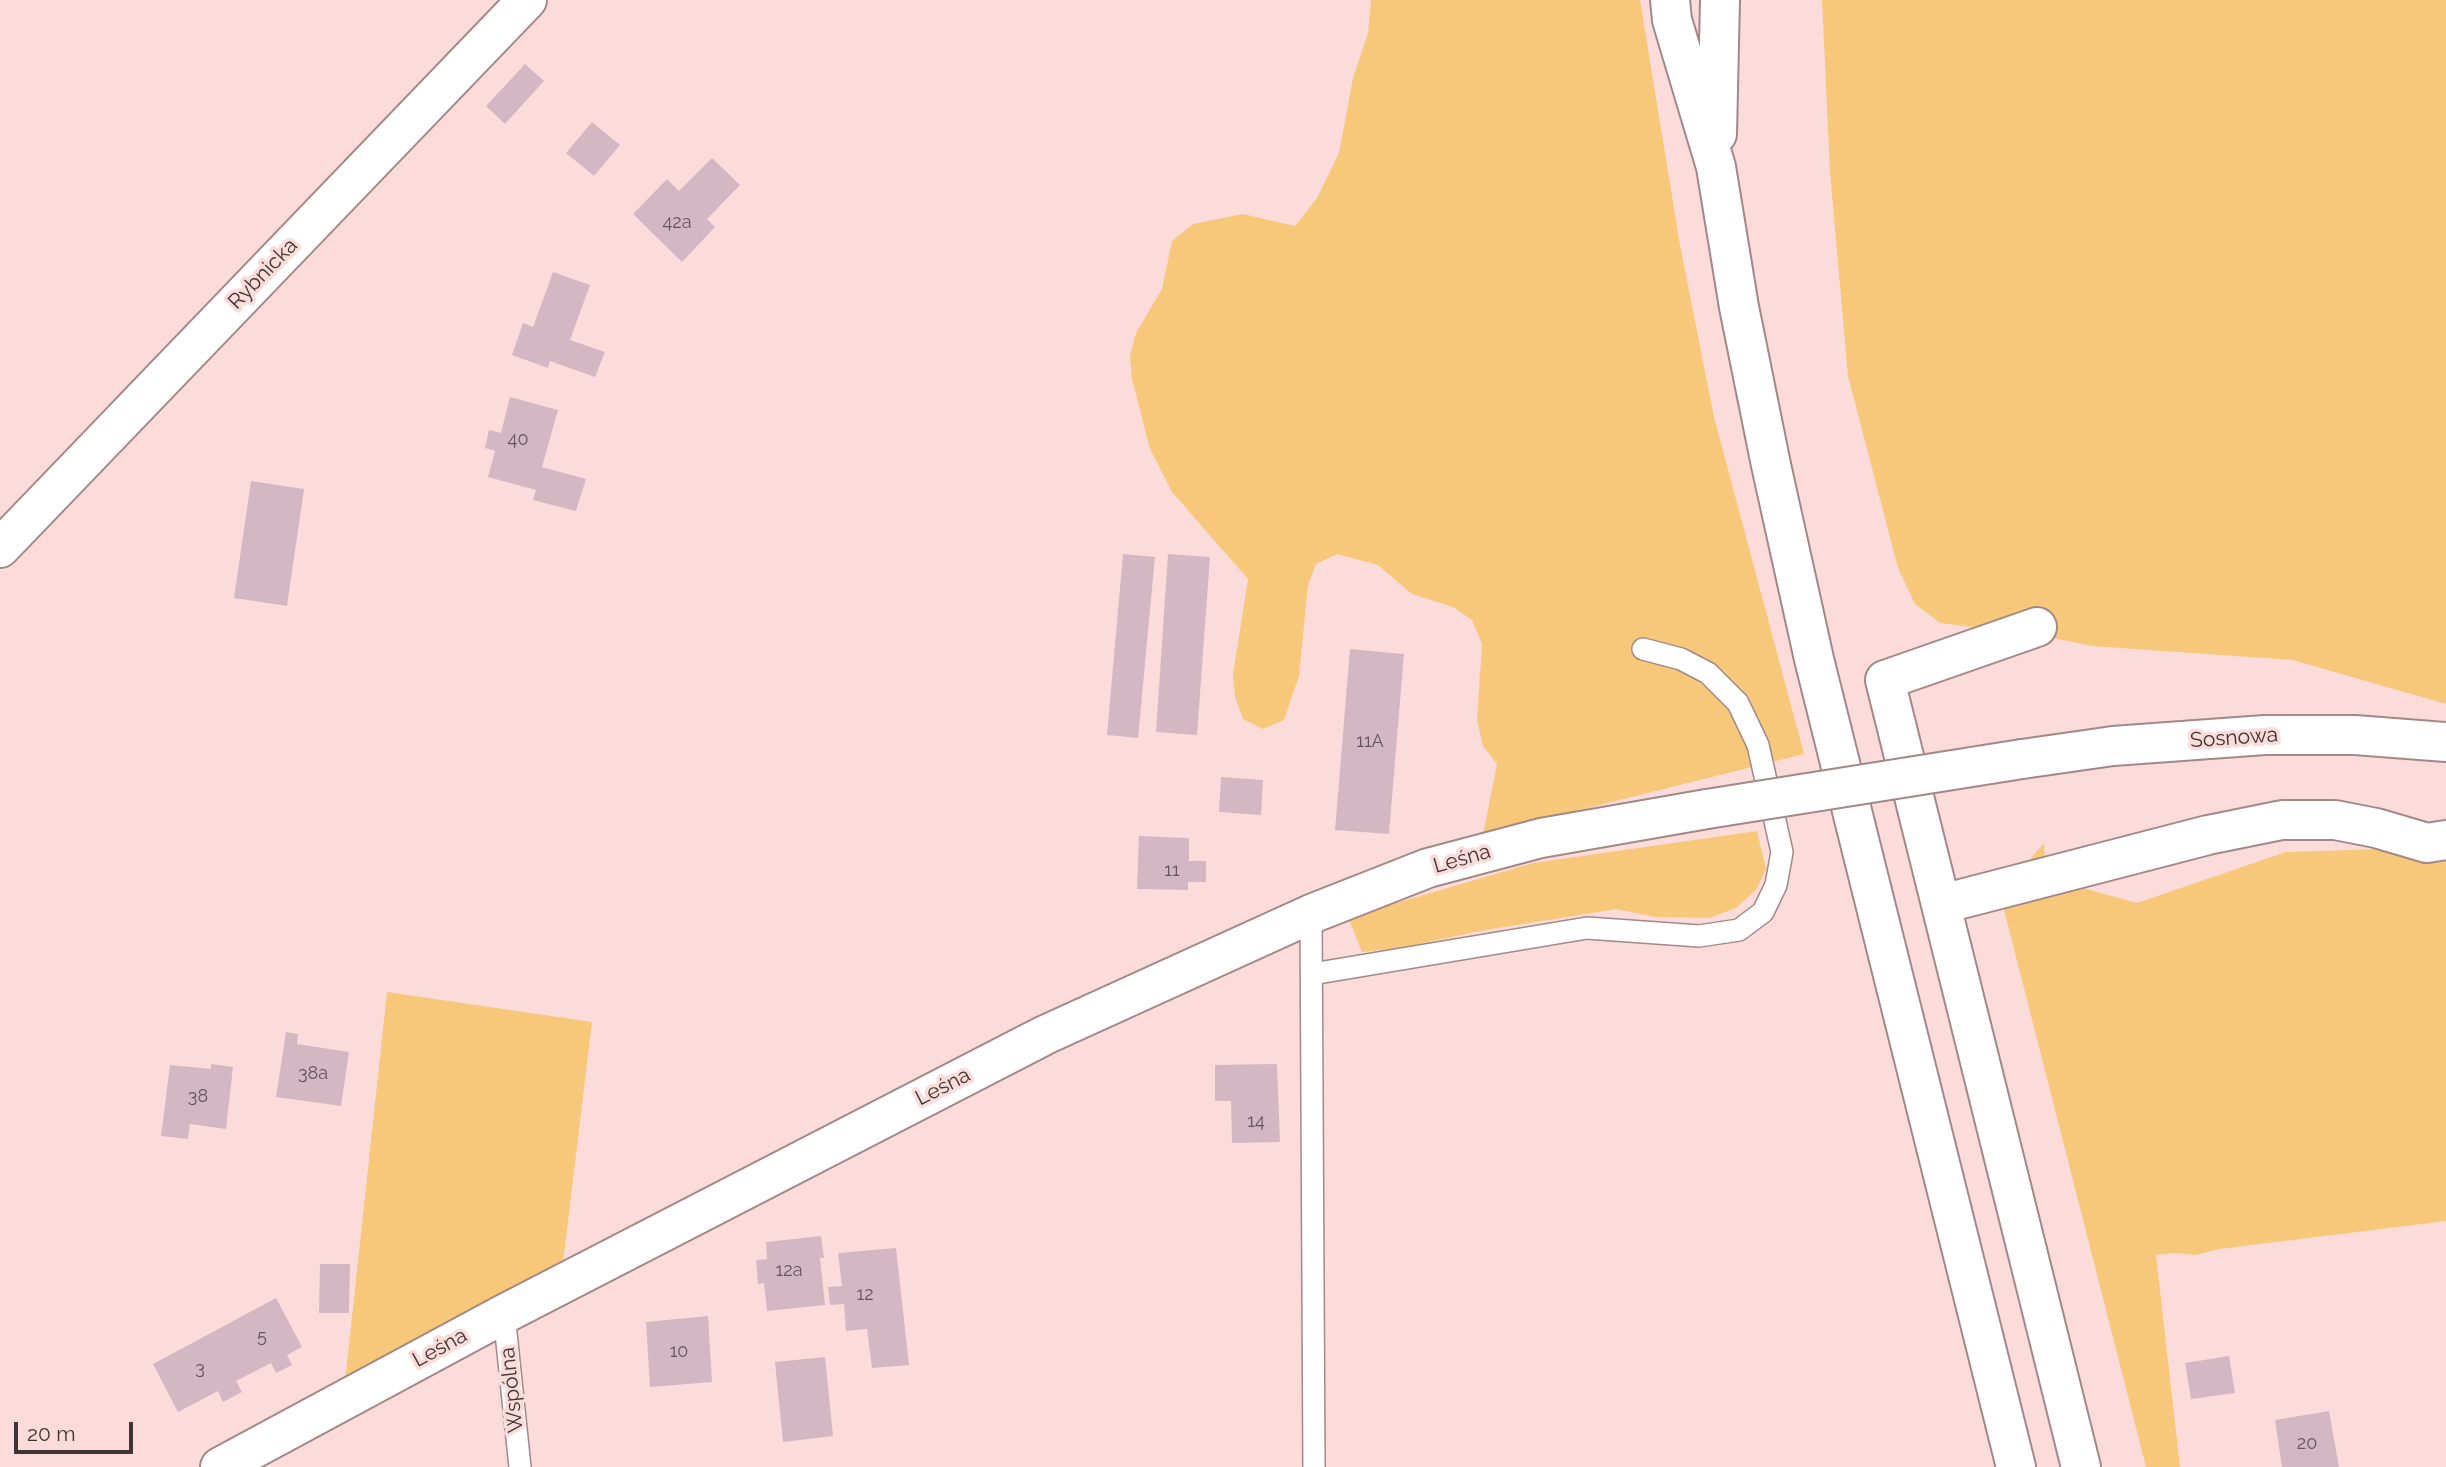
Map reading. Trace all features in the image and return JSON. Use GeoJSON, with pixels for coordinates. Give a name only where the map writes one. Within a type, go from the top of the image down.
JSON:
{"type":"FeatureCollection","features":[{"type":"Feature","properties":{"kind":"street","name":"Rybnicka"},"geometry":{"type":"LineString","coordinates":[[0,548],[527,0]]}},
{"type":"Feature","properties":{"kind":"street"},"geometry":{"type":"LineString","coordinates":[[1670,0],[1671,20],[1716,167],[1742,320],[1811,646],[2016,1467]]}},
{"type":"Feature","properties":{"kind":"street"},"geometry":{"type":"LineString","coordinates":[[1716,167],[1720,0]]}},
{"type":"Feature","properties":{"kind":"street"},"geometry":{"type":"LineString","coordinates":[[2037,627],[1885,680],[2081,1467]]}},
{"type":"Feature","properties":{"kind":"street","name":"Sosnowa"},"geometry":{"type":"LineString","coordinates":[[1707,809],[2113,746],[2265,735],[2355,735],[2446,742]]}},
{"type":"Feature","properties":{"kind":"street","name":"Leśna"},"geometry":{"type":"LineString","coordinates":[[220,1467],[504,1314],[1045,1035],[1311,914],[1428,868],[1529,841],[1707,809]]}},
{"type":"Feature","properties":{"kind":"street"},"geometry":{"type":"LineString","coordinates":[[1942,904],[2194,838],[2282,820],[2335,820],[2376,828],[2427,843],[2446,840]]}},
{"type":"Feature","properties":{"kind":"lane"},"geometry":{"type":"LineString","coordinates":[[1312,974],[1587,928],[1699,936],[1740,930],[1763,912],[1776,885],[1782,852],[1758,745],[1738,703],[1708,673],[1681,659],[1643,649]]}},
{"type":"Feature","properties":{"kind":"lane"},"geometry":{"type":"LineString","coordinates":[[1311,914],[1314,1467]]}},
{"type":"Feature","properties":{"kind":"lane","name":"Wspólna"},"geometry":{"type":"LineString","coordinates":[[504,1314],[520,1467]]}},
{"type":"Feature","properties":{"kind":"shaded area"},"geometry":{"type":"Polygon","coordinates":[[[1371,0],[1640,0],[1680,245],[1714,417],[1804,754],[1483,834],[1497,764],[1483,746],[1477,720],[1482,644],[1472,620],[1453,607],[1412,594],[1378,565],[1337,554],[1316,564],[1308,585],[1299,676],[1284,720],[1263,729],[1243,719],[1235,697],[1233,674],[1248,579],[1172,492],[1150,449],[1132,379],[1130,356],[1136,333],[1162,289],[1172,241],[1193,224],[1243,214],[1295,226],[1317,198],[1339,153],[1353,78],[1368,33],[1371,0]]]}},
{"type":"Feature","properties":{"kind":"shaded area"},"geometry":{"type":"Polygon","coordinates":[[[1822,0],[2446,0],[2446,704],[2293,660],[2092,646],[2043,636],[1940,623],[1915,604],[1898,568],[1848,376],[1830,172],[1822,0]]]}},
{"type":"Feature","properties":{"kind":"shaded area"},"geometry":{"type":"Polygon","coordinates":[[[1757,831],[1766,869],[1756,890],[1736,908],[1709,918],[1655,917],[1616,909],[1480,931],[1400,948],[1362,952],[1348,917],[1533,863],[1757,831]]]}},
{"type":"Feature","properties":{"kind":"shaded area"},"geometry":{"type":"Polygon","coordinates":[[[2044,843],[2046,878],[2137,903],[2286,852],[2446,847],[2446,1221],[2219,1249],[2196,1255],[2156,1255],[2180,1467],[2146,1467],[2000,894],[2044,843]]]}},
{"type":"Feature","properties":{"kind":"shaded area"},"geometry":{"type":"Polygon","coordinates":[[[387,992],[592,1022],[562,1271],[345,1382],[387,992]]]}},
{"type":"Feature","properties":{"kind":"building"},"geometry":{"type":"Polygon","coordinates":[[[525,64],[544,81],[505,124],[486,106],[525,64]]]}},
{"type":"Feature","properties":{"kind":"building"},"geometry":{"type":"Polygon","coordinates":[[[592,122],[620,145],[594,176],[566,153],[592,122]]]}},
{"type":"Feature","properties":{"kind":"building"},"geometry":{"type":"Polygon","coordinates":[[[712,158],[740,185],[707,219],[715,227],[682,262],[633,214],[667,179],[679,191],[712,158]]]}},
{"type":"Feature","properties":{"kind":"building"},"geometry":{"type":"Polygon","coordinates":[[[553,272],[590,285],[570,340],[605,352],[595,377],[550,361],[548,368],[512,355],[523,323],[533,327],[553,272]]]}},
{"type":"Feature","properties":{"kind":"building"},"geometry":{"type":"Polygon","coordinates":[[[510,397],[558,410],[542,467],[586,479],[576,511],[533,500],[536,490],[488,477],[495,451],[485,448],[489,430],[501,433],[510,397]]]}},
{"type":"Feature","properties":{"kind":"building"},"geometry":{"type":"Polygon","coordinates":[[[251,481],[304,489],[287,606],[234,598],[251,481]]]}},
{"type":"Feature","properties":{"kind":"building"},"geometry":{"type":"Polygon","coordinates":[[[1123,554],[1155,557],[1138,738],[1107,735],[1123,554]]]}},
{"type":"Feature","properties":{"kind":"building"},"geometry":{"type":"Polygon","coordinates":[[[1168,554],[1210,557],[1197,735],[1156,732],[1168,554]]]}},
{"type":"Feature","properties":{"kind":"building"},"geometry":{"type":"Polygon","coordinates":[[[1350,649],[1404,654],[1389,834],[1335,830],[1350,649]]]}},
{"type":"Feature","properties":{"kind":"building"},"geometry":{"type":"Polygon","coordinates":[[[1221,777],[1263,780],[1261,815],[1219,812],[1221,777]]]}},
{"type":"Feature","properties":{"kind":"building"},"geometry":{"type":"Polygon","coordinates":[[[1139,836],[1189,838],[1189,861],[1206,861],[1206,882],[1188,882],[1188,890],[1137,889],[1139,836]]]}},
{"type":"Feature","properties":{"kind":"building"},"geometry":{"type":"Polygon","coordinates":[[[286,1032],[298,1034],[297,1044],[349,1052],[341,1106],[276,1097],[286,1032]]]}},
{"type":"Feature","properties":{"kind":"building"},"geometry":{"type":"Polygon","coordinates":[[[211,1064],[233,1067],[226,1129],[190,1124],[188,1139],[161,1136],[170,1065],[211,1069],[211,1064]]]}},
{"type":"Feature","properties":{"kind":"building"},"geometry":{"type":"Polygon","coordinates":[[[1277,1064],[1280,1142],[1232,1143],[1231,1101],[1215,1101],[1215,1065],[1277,1064]]]}},
{"type":"Feature","properties":{"kind":"building"},"geometry":{"type":"Polygon","coordinates":[[[821,1236],[824,1258],[820,1258],[825,1305],[767,1311],[764,1283],[758,1284],[756,1260],[767,1259],[766,1242],[821,1236]]]}},
{"type":"Feature","properties":{"kind":"building"},"geometry":{"type":"Polygon","coordinates":[[[896,1248],[909,1365],[872,1368],[867,1329],[846,1331],[844,1304],[830,1305],[828,1287],[842,1286],[838,1253],[896,1248]]]}},
{"type":"Feature","properties":{"kind":"building"},"geometry":{"type":"Polygon","coordinates":[[[320,1264],[350,1264],[349,1313],[319,1313],[320,1264]]]}},
{"type":"Feature","properties":{"kind":"building"},"geometry":{"type":"Polygon","coordinates":[[[276,1298],[302,1347],[287,1355],[292,1365],[276,1373],[271,1363],[236,1381],[242,1392],[223,1402],[218,1391],[178,1412],[153,1364],[276,1298]]]}},
{"type":"Feature","properties":{"kind":"building"},"geometry":{"type":"Polygon","coordinates":[[[708,1316],[712,1382],[650,1387],[646,1322],[708,1316]]]}},
{"type":"Feature","properties":{"kind":"building"},"geometry":{"type":"Polygon","coordinates":[[[2229,1356],[2235,1393],[2191,1399],[2185,1363],[2229,1356]]]}},
{"type":"Feature","properties":{"kind":"building"},"geometry":{"type":"Polygon","coordinates":[[[825,1357],[833,1436],[783,1442],[775,1362],[825,1357]]]}},
{"type":"Feature","properties":{"kind":"building"},"geometry":{"type":"Polygon","coordinates":[[[2329,1411],[2339,1467],[2282,1467],[2275,1420],[2329,1411]]]}}]}
